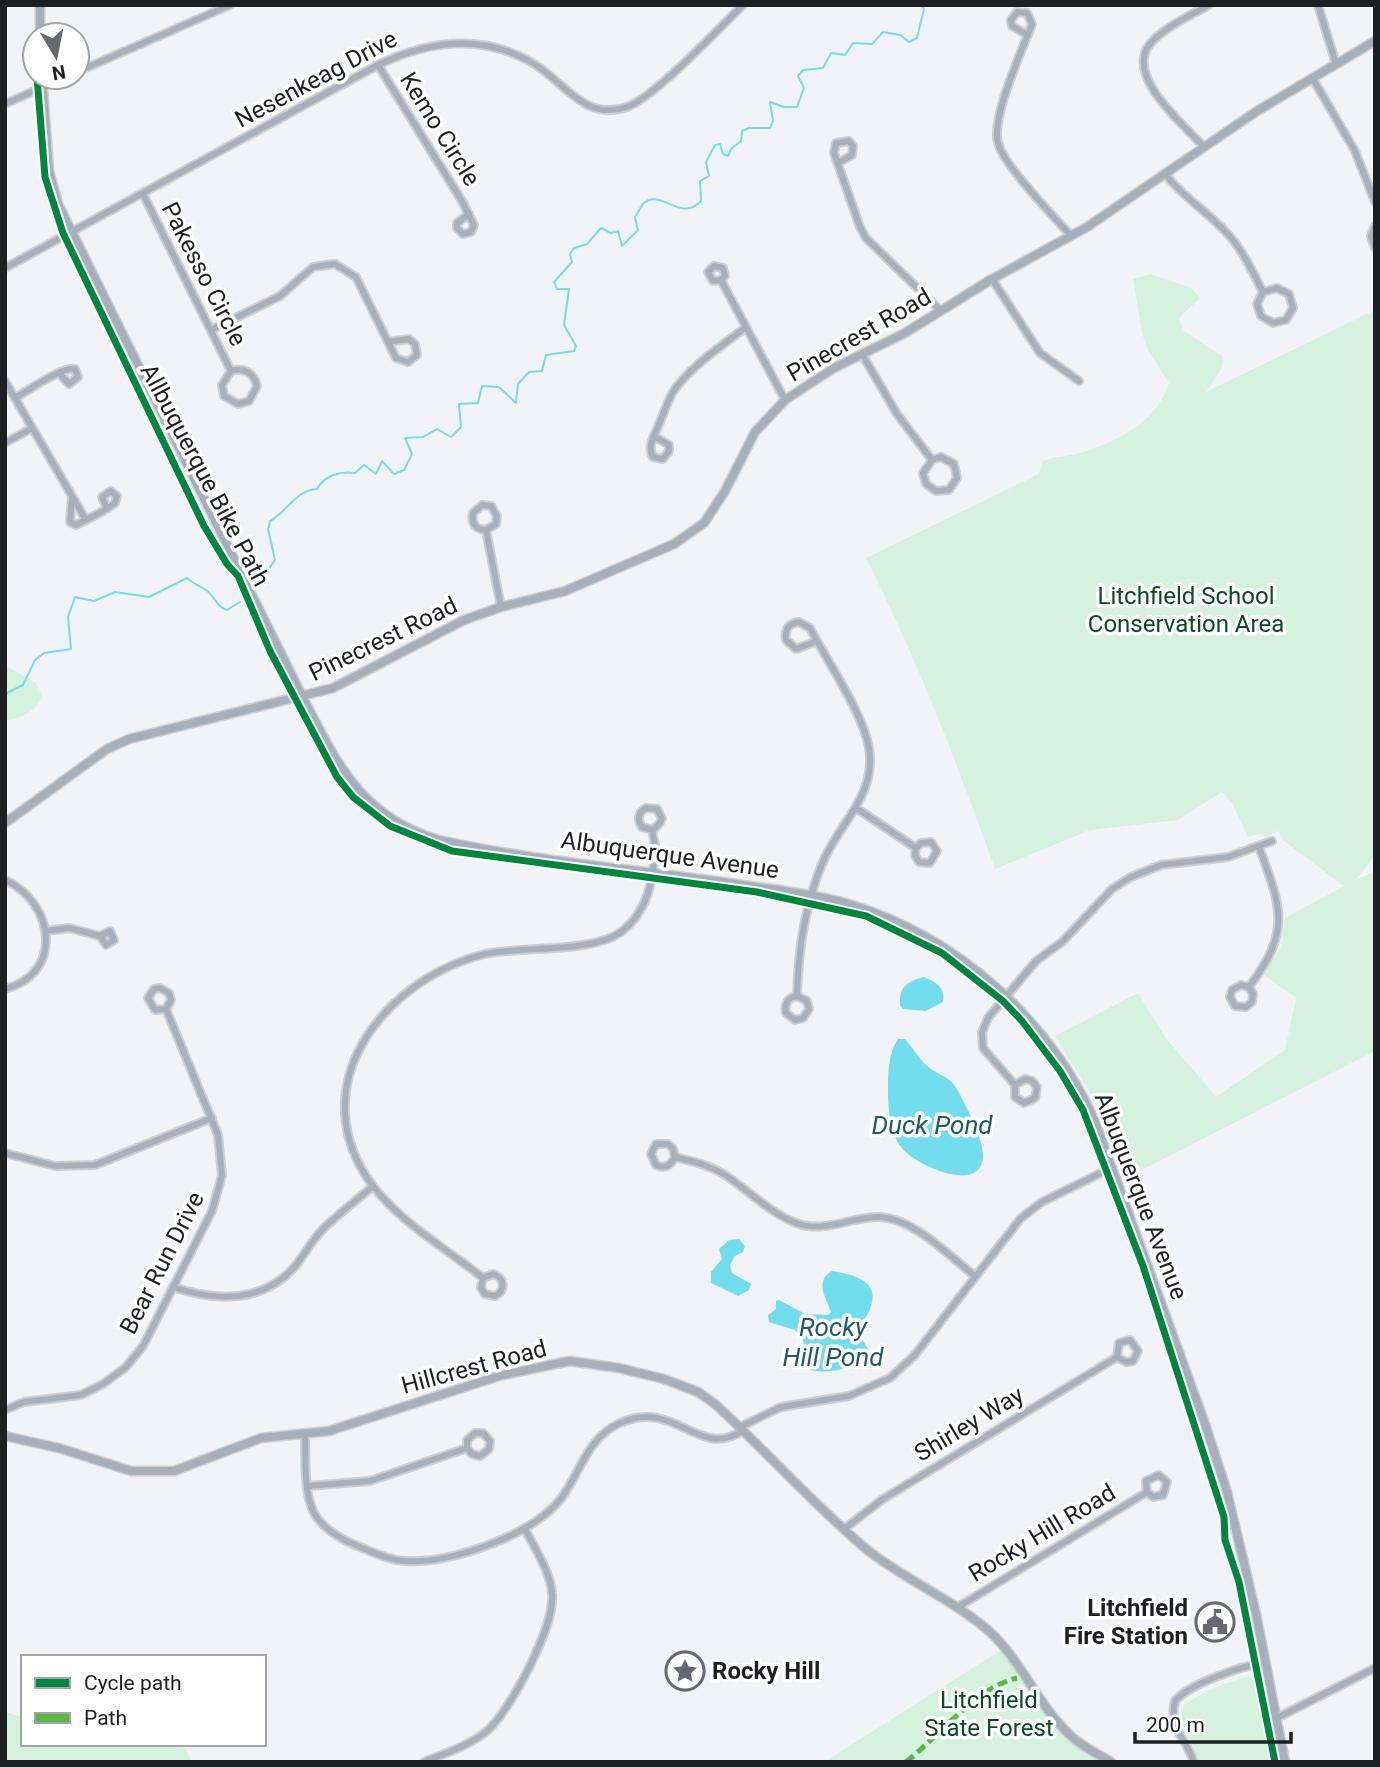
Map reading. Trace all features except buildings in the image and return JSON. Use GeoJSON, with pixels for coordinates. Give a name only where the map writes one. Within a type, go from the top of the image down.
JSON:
{"type":"FeatureCollection","features":[{"type":"Feature","properties":{"kind":"street"},"geometry":{"type":"LineString","coordinates":[[91,66],[230,5]]}},
{"type":"Feature","properties":{"kind":"street","name":"Nesenkeag Drive"},"geometry":{"type":"LineString","coordinates":[[5,268],[378,65],[427,46],[459,43],[487,46],[531,62],[584,104],[600,109],[617,109],[633,104],[648,94],[743,5]]}},
{"type":"Feature","properties":{"kind":"street"},"geometry":{"type":"LineString","coordinates":[[1204,147],[1152,89],[1143,66],[1146,51],[1156,39],[1209,5]]}},
{"type":"Feature","properties":{"kind":"street"},"geometry":{"type":"LineString","coordinates":[[1318,5],[1336,64]]}},
{"type":"Feature","properties":{"kind":"street"},"geometry":{"type":"LineString","coordinates":[[1028,35],[999,120],[998,144],[1008,161],[1071,236]]}},
{"type":"Feature","properties":{"kind":"street","name":"Pinecrest Road"},"geometry":{"type":"LineString","coordinates":[[5,823],[107,749],[129,739],[303,698],[347,682],[430,635],[501,607],[565,591],[596,579],[690,534],[715,508],[755,432],[785,400],[1071,236],[1204,147],[1375,41]]}},
{"type":"Feature","properties":{"kind":"street","name":"Kemo Circle"},"geometry":{"type":"LineString","coordinates":[[378,65],[468,214]]}},
{"type":"Feature","properties":{"kind":"street"},"geometry":{"type":"LineString","coordinates":[[1313,79],[1355,151],[1375,202]]}},
{"type":"Feature","properties":{"kind":"street"},"geometry":{"type":"LineString","coordinates":[[5,104],[33,91]]}},
{"type":"Feature","properties":{"kind":"street","name":"Albuquerque Avenue"},"geometry":{"type":"LineString","coordinates":[[42,91],[51,181],[71,233],[303,698],[353,786],[382,813],[404,827],[452,843],[812,895],[850,904],[900,924],[961,960],[1007,997],[1043,1035],[1071,1074],[1091,1112],[1227,1492],[1285,1762]]}},
{"type":"Feature","properties":{"kind":"street"},"geometry":{"type":"LineString","coordinates":[[838,163],[866,238],[940,310]]}},
{"type":"Feature","properties":{"kind":"street"},"geometry":{"type":"LineString","coordinates":[[1166,174],[1185,198],[1229,234],[1264,292]]}},
{"type":"Feature","properties":{"kind":"street","name":"Pakesso Circle"},"geometry":{"type":"LineString","coordinates":[[143,194],[231,372]]}},
{"type":"Feature","properties":{"kind":"street"},"geometry":{"type":"LineString","coordinates":[[1375,226],[1371,236],[1375,248]]}},
{"type":"Feature","properties":{"kind":"street"},"geometry":{"type":"LineString","coordinates":[[211,330],[280,296],[313,267],[329,263],[346,268],[356,277],[388,342],[400,361],[408,362],[417,355],[415,344],[410,339],[388,342]]}},
{"type":"Feature","properties":{"kind":"street"},"geometry":{"type":"LineString","coordinates":[[992,279],[1040,353],[1079,381]]}},
{"type":"Feature","properties":{"kind":"street"},"geometry":{"type":"LineString","coordinates":[[721,280],[785,400]]}},
{"type":"Feature","properties":{"kind":"street"},"geometry":{"type":"LineString","coordinates":[[1277,288],[1289,294],[1293,308],[1286,320],[1273,323],[1261,316],[1257,304],[1264,292],[1277,288]]}},
{"type":"Feature","properties":{"kind":"street"},"geometry":{"type":"LineString","coordinates":[[654,436],[679,384],[746,327]]}},
{"type":"Feature","properties":{"kind":"street"},"geometry":{"type":"LineString","coordinates":[[862,354],[897,414],[932,460]]}},
{"type":"Feature","properties":{"kind":"street","name":"Pakesso Circle"},"geometry":{"type":"LineString","coordinates":[[243,370],[253,376],[257,386],[249,401],[238,404],[224,396],[223,380],[231,372],[243,370]]}},
{"type":"Feature","properties":{"kind":"street"},"geometry":{"type":"LineString","coordinates":[[15,398],[59,373]]}},
{"type":"Feature","properties":{"kind":"street"},"geometry":{"type":"LineString","coordinates":[[5,381],[86,520]]}},
{"type":"Feature","properties":{"kind":"street"},"geometry":{"type":"LineString","coordinates":[[5,443],[32,428]]}},
{"type":"Feature","properties":{"kind":"street"},"geometry":{"type":"LineString","coordinates":[[946,458],[954,464],[957,478],[949,490],[936,491],[926,484],[924,469],[932,460],[946,458]]}},
{"type":"Feature","properties":{"kind":"street"},"geometry":{"type":"LineString","coordinates":[[72,496],[70,522],[76,525],[107,509]]}},
{"type":"Feature","properties":{"kind":"street"},"geometry":{"type":"LineString","coordinates":[[482,505],[491,506],[497,516],[496,524],[486,530],[478,528],[472,522],[472,513],[482,505]]}},
{"type":"Feature","properties":{"kind":"street"},"geometry":{"type":"LineString","coordinates":[[486,530],[501,607]]}},
{"type":"Feature","properties":{"kind":"street"},"geometry":{"type":"LineString","coordinates":[[797,996],[797,969],[812,895],[827,852],[856,808],[869,778],[867,740],[817,641],[803,623],[795,623],[786,631],[786,640],[796,649],[817,641]]}},
{"type":"Feature","properties":{"kind":"street"},"geometry":{"type":"LineString","coordinates":[[856,808],[916,848]]}},
{"type":"Feature","properties":{"kind":"street"},"geometry":{"type":"LineString","coordinates":[[483,1278],[400,1213],[373,1186],[352,1143],[347,1100],[359,1050],[382,1013],[427,977],[470,959],[516,948],[595,944],[614,936],[639,914],[648,894],[653,872],[653,830]]}},
{"type":"Feature","properties":{"kind":"street"},"geometry":{"type":"LineString","coordinates":[[1015,1085],[986,1054],[981,1043],[985,1023],[1036,961],[1062,942],[1104,896],[1131,877],[1161,865],[1228,857],[1272,841]]}},
{"type":"Feature","properties":{"kind":"street"},"geometry":{"type":"LineString","coordinates":[[1249,987],[1271,956],[1279,928],[1275,890],[1259,847]]}},
{"type":"Feature","properties":{"kind":"street"},"geometry":{"type":"LineString","coordinates":[[5,880],[31,899],[46,930],[44,954],[34,972],[22,982],[5,989]]}},
{"type":"Feature","properties":{"kind":"street"},"geometry":{"type":"LineString","coordinates":[[46,930],[69,929],[100,936]]}},
{"type":"Feature","properties":{"kind":"street","name":"Bear Run Drive"},"geometry":{"type":"LineString","coordinates":[[5,1410],[24,1402],[81,1395],[110,1380],[143,1346],[218,1193],[221,1155],[212,1118],[166,1009]]}},
{"type":"Feature","properties":{"kind":"street"},"geometry":{"type":"LineString","coordinates":[[5,1153],[55,1166],[95,1165],[212,1118]]}},
{"type":"Feature","properties":{"kind":"street"},"geometry":{"type":"LineString","coordinates":[[675,1157],[717,1170],[786,1218],[805,1226],[827,1226],[879,1217],[901,1222],[975,1276]]}},
{"type":"Feature","properties":{"kind":"street"},"geometry":{"type":"LineString","coordinates":[[304,1434],[308,1486],[313,1509],[328,1530],[351,1543],[399,1560],[443,1558],[525,1530],[559,1501],[587,1451],[616,1424],[630,1419],[655,1417],[676,1423],[716,1441],[728,1440],[781,1407],[836,1399],[882,1384],[914,1356],[1008,1232],[1031,1210],[1112,1167]]}},
{"type":"Feature","properties":{"kind":"street"},"geometry":{"type":"LineString","coordinates":[[173,1287],[217,1299],[240,1297],[266,1287],[290,1271],[323,1229],[373,1186]]}},
{"type":"Feature","properties":{"kind":"street","name":"Shirley Way"},"geometry":{"type":"LineString","coordinates":[[844,1529],[883,1499],[1117,1357]]}},
{"type":"Feature","properties":{"kind":"street","name":"Hillcrest Road"},"geometry":{"type":"LineString","coordinates":[[5,1436],[59,1448],[131,1471],[146,1472],[186,1468],[261,1438],[329,1430],[502,1375],[569,1361],[619,1368],[681,1384],[715,1404],[844,1529],[909,1581],[958,1607],[996,1639],[1071,1736],[1111,1762]]}},
{"type":"Feature","properties":{"kind":"street"},"geometry":{"type":"LineString","coordinates":[[308,1486],[370,1481],[467,1448]]}},
{"type":"Feature","properties":{"kind":"street","name":"Rocky Hill Road"},"geometry":{"type":"LineString","coordinates":[[958,1607],[1147,1492]]}},
{"type":"Feature","properties":{"kind":"street"},"geometry":{"type":"LineString","coordinates":[[424,1762],[470,1743],[495,1723],[547,1630],[553,1604],[551,1587],[525,1530]]}},
{"type":"Feature","properties":{"kind":"street"},"geometry":{"type":"LineString","coordinates":[[1194,1762],[1175,1729],[1172,1714],[1175,1701],[1194,1688],[1246,1666],[1264,1663]]}},
{"type":"Feature","properties":{"kind":"street"},"geometry":{"type":"LineString","coordinates":[[1275,1719],[1375,1668]]}},
{"type":"Feature","properties":{"kind":"green space","name":"Litchfield School Conservation Area"},"geometry":{"type":"Polygon","coordinates":[[[1151,274],[1191,288],[1200,298],[1179,318],[1184,331],[1223,357],[1222,368],[1206,392],[1375,310],[1375,855],[1356,880],[1375,871],[1375,1051],[1126,1178],[1099,1107],[1055,1036],[1138,993],[1165,1037],[1216,1097],[1285,1050],[1296,998],[1264,975],[1280,949],[1285,918],[1344,886],[1284,841],[1278,831],[1266,837],[1260,833],[1248,837],[1232,803],[1222,792],[1178,820],[1090,830],[995,869],[935,712],[866,558],[1039,474],[1043,461],[1081,453],[1113,441],[1147,418],[1164,396],[1169,383],[1148,350],[1142,333],[1133,279],[1151,274]]]}},
{"type":"Feature","properties":{"kind":"green space"},"geometry":{"type":"Polygon","coordinates":[[[5,665],[36,683],[42,694],[28,713],[5,721],[5,665]]]}},
{"type":"Feature","properties":{"kind":"green space","name":"Litchfield State Forest"},"geometry":{"type":"Polygon","coordinates":[[[1001,1650],[1048,1715],[1107,1762],[824,1762],[1001,1650]]]}},
{"type":"Feature","properties":{"kind":"green space"},"geometry":{"type":"Polygon","coordinates":[[[1248,1676],[1253,1680],[1271,1762],[1200,1762],[1181,1720],[1183,1705],[1211,1689],[1248,1676]]]}},
{"type":"Feature","properties":{"kind":"green space"},"geometry":{"type":"Polygon","coordinates":[[[5,1712],[21,1716],[21,1746],[182,1746],[187,1750],[191,1762],[5,1762],[5,1712]]]}},
{"type":"Feature","properties":{"kind":"water"},"geometry":{"type":"Polygon","coordinates":[[[924,977],[939,986],[943,992],[943,1002],[926,1011],[903,1009],[900,999],[903,989],[909,983],[924,977]]]}},
{"type":"Feature","properties":{"kind":"water","name":"Duck Pond"},"geometry":{"type":"Polygon","coordinates":[[[898,1039],[905,1039],[925,1064],[949,1080],[959,1093],[982,1148],[980,1167],[972,1174],[947,1173],[919,1162],[897,1141],[890,1120],[888,1084],[890,1057],[898,1039]]]}},
{"type":"Feature","properties":{"kind":"water"},"geometry":{"type":"Polygon","coordinates":[[[739,1239],[745,1246],[743,1252],[735,1256],[730,1265],[732,1273],[751,1284],[749,1290],[738,1296],[711,1283],[711,1272],[722,1259],[719,1249],[729,1240],[739,1239]]]}},
{"type":"Feature","properties":{"kind":"water","name":"Rocky Hill Pond"},"geometry":{"type":"Polygon","coordinates":[[[832,1271],[857,1277],[871,1288],[872,1305],[859,1328],[860,1336],[873,1357],[870,1362],[837,1370],[811,1370],[805,1367],[803,1339],[795,1330],[769,1322],[768,1315],[776,1309],[776,1301],[779,1300],[805,1314],[828,1315],[831,1312],[822,1285],[832,1271]]]}},
{"type":"Feature","properties":{"kind":"waterway"},"geometry":{"type":"LineString","coordinates":[[259,583],[275,560],[268,529],[270,521],[303,493],[317,489],[329,477],[338,473],[355,473],[364,465],[376,474],[382,461],[394,474],[404,470],[412,454],[405,438],[423,437],[437,429],[451,437],[461,427],[459,404],[478,403],[482,386],[499,387],[516,403],[518,384],[529,372],[542,371],[546,355],[574,351],[576,346],[564,325],[569,289],[557,289],[554,282],[572,262],[570,254],[574,248],[587,244],[601,228],[611,233],[618,231],[622,246],[638,230],[635,217],[644,203],[650,200],[657,199],[678,207],[693,207],[701,201],[700,181],[709,176],[706,162],[715,145],[720,144],[723,154],[728,156],[731,149],[741,141],[742,131],[749,128],[770,128],[773,121],[770,102],[784,107],[797,107],[804,88],[798,76],[803,70],[823,68],[831,53],[845,55],[853,43],[872,44],[883,32],[900,35],[909,42],[917,38],[924,9],[921,5]]}},
{"type":"Feature","properties":{"kind":"waterway"},"geometry":{"type":"LineString","coordinates":[[5,694],[23,685],[35,660],[44,653],[71,649],[68,617],[75,597],[94,601],[115,592],[149,597],[187,578],[209,592],[223,609],[227,610],[240,602]]}},
{"type":"Feature","properties":{"kind":"marked path"},"geometry":{"type":"LineString","coordinates":[[906,1762],[987,1691],[1017,1678]]}},
{"type":"Feature","properties":{"kind":"cycle path","name":"Allbuquerque Bike Path"},"geometry":{"type":"LineString","coordinates":[[38,91],[45,177],[63,233],[204,526],[227,564],[238,576],[270,651],[337,777],[353,797],[390,826],[452,851],[757,892],[866,916],[942,953],[1003,1001],[1022,1021],[1060,1071],[1083,1110],[1143,1266],[1224,1517],[1225,1540],[1239,1582],[1275,1762]]}},
{"type":"Feature","properties":{"kind":"place","name":"Litchfield Fire Station"},"geometry":{"type":"Point","coordinates":[1215,1622]}},
{"type":"Feature","properties":{"kind":"place","name":"Rocky Hill"},"geometry":{"type":"Point","coordinates":[685,1671]}}]}
